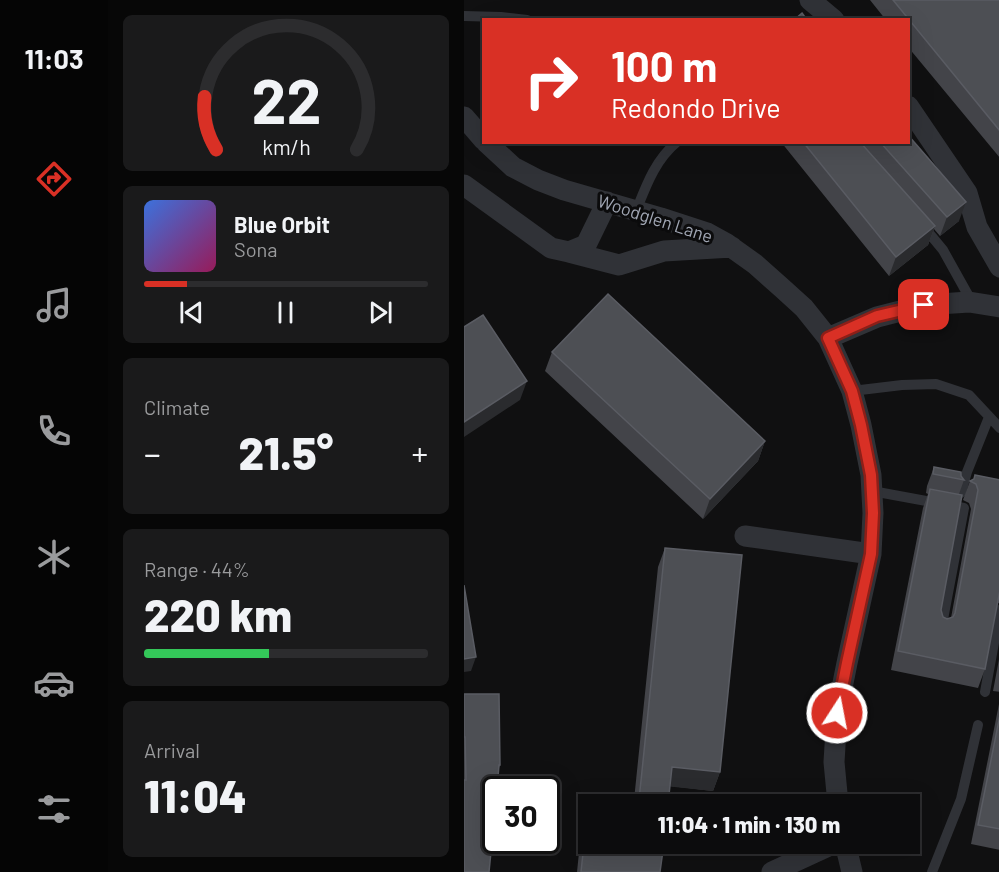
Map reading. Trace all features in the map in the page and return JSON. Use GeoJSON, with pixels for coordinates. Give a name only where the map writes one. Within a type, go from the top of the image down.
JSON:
{"type":"FeatureCollection","features":[{"type":"Feature","properties":{"kind":"street"},"geometry":{"type":"LineString","coordinates":[[810,0],[832,18]]}},
{"type":"Feature","properties":{"kind":"street"},"geometry":{"type":"LineString","coordinates":[[910,109],[967,193],[977,227],[1000,267]]}},
{"type":"Feature","properties":{"kind":"street","name":"Woodglen Lane"},"geometry":{"type":"LineString","coordinates":[[485,144],[513,167],[538,180],[707,233],[732,247],[755,264],[804,308],[828,338],[852,391],[861,425],[871,475],[873,513],[871,554],[837,713],[834,762],[837,794]]}},
{"type":"Feature","properties":{"kind":"street"},"geometry":{"type":"LineString","coordinates":[[464,185],[551,248],[619,265],[664,251],[732,247]]}},
{"type":"Feature","properties":{"kind":"street"},"geometry":{"type":"LineString","coordinates":[[569,252],[586,245],[607,202]]}},
{"type":"Feature","properties":{"kind":"street"},"geometry":{"type":"LineString","coordinates":[[828,338],[877,316],[924,305],[972,302],[1000,307]]}},
{"type":"Feature","properties":{"kind":"street"},"geometry":{"type":"LineString","coordinates":[[746,536],[871,554]]}},
{"type":"Feature","properties":{"kind":"street"},"geometry":{"type":"LineString","coordinates":[[772,872],[811,854]]}},
{"type":"Feature","properties":{"kind":"street"},"geometry":{"type":"LineString","coordinates":[[848,854],[852,872]]}},
{"type":"Feature","properties":{"kind":"lane"},"geometry":{"type":"LineString","coordinates":[[464,16],[496,18]]}},
{"type":"Feature","properties":{"kind":"lane"},"geometry":{"type":"LineString","coordinates":[[636,211],[651,175],[675,144]]}},
{"type":"Feature","properties":{"kind":"lane"},"geometry":{"type":"LineString","coordinates":[[920,223],[944,250],[972,302]]}},
{"type":"Feature","properties":{"kind":"lane"},"geometry":{"type":"LineString","coordinates":[[852,391],[902,385],[936,384],[969,396],[1000,428]]}},
{"type":"Feature","properties":{"kind":"lane"},"geometry":{"type":"LineString","coordinates":[[961,493],[989,417]]}},
{"type":"Feature","properties":{"kind":"lane"},"geometry":{"type":"LineString","coordinates":[[872,491],[964,508],[941,631]]}},
{"type":"Feature","properties":{"kind":"lane"},"geometry":{"type":"LineString","coordinates":[[985,692],[1000,610]]}},
{"type":"Feature","properties":{"kind":"lane"},"geometry":{"type":"LineString","coordinates":[[932,872],[961,799],[978,725]]}},
{"type":"Feature","properties":{"kind":"building"},"geometry":{"type":"Polygon","coordinates":[[[893,0],[1000,0],[1000,131],[910,18],[893,0]]]}},
{"type":"Feature","properties":{"kind":"building"},"geometry":{"type":"Polygon","coordinates":[[[802,13],[806,18],[796,18],[802,13]]]}},
{"type":"Feature","properties":{"kind":"building"},"geometry":{"type":"Polygon","coordinates":[[[910,137],[966,202],[947,217],[882,144],[910,144],[910,137]]]}},
{"type":"Feature","properties":{"kind":"building"},"geometry":{"type":"Polygon","coordinates":[[[805,144],[862,144],[935,226],[896,257],[805,144]]]}},
{"type":"Feature","properties":{"kind":"building"},"geometry":{"type":"Polygon","coordinates":[[[608,294],[765,441],[710,499],[552,352],[608,294]]]}},
{"type":"Feature","properties":{"kind":"building"},"geometry":{"type":"Polygon","coordinates":[[[483,315],[527,381],[464,422],[464,327],[483,315]]]}},
{"type":"Feature","properties":{"kind":"building"},"geometry":{"type":"Polygon","coordinates":[[[934,467],[961,472],[964,480],[933,474],[934,467]]]}},
{"type":"Feature","properties":{"kind":"building"},"geometry":{"type":"Polygon","coordinates":[[[975,475],[1000,480],[1000,590],[985,669],[898,651],[930,489],[962,495],[941,610],[943,617],[947,619],[953,617],[955,613],[978,490],[976,484],[970,481],[975,475]]]}},
{"type":"Feature","properties":{"kind":"building"},"geometry":{"type":"Polygon","coordinates":[[[665,548],[742,555],[720,772],[672,767],[669,794],[640,794],[665,548]]]}},
{"type":"Feature","properties":{"kind":"building"},"geometry":{"type":"Polygon","coordinates":[[[464,585],[476,657],[464,659],[464,585]]]}},
{"type":"Feature","properties":{"kind":"building"},"geometry":{"type":"Polygon","coordinates":[[[464,694],[499,694],[498,776],[482,776],[482,854],[491,854],[489,872],[464,872],[464,780],[466,780],[464,694]]]}},
{"type":"Feature","properties":{"kind":"building"},"geometry":{"type":"Polygon","coordinates":[[[1000,715],[1000,829],[978,825],[1000,715]]]}},
{"type":"Feature","properties":{"kind":"building"},"geometry":{"type":"Polygon","coordinates":[[[583,854],[662,854],[660,872],[581,872],[583,854]]]}},
{"type":"Feature","properties":{"kind":"route"},"geometry":{"type":"LineString","coordinates":[[837,713],[871,554],[873,513],[871,475],[861,425],[852,391],[828,338],[877,316],[924,305]]}}]}
